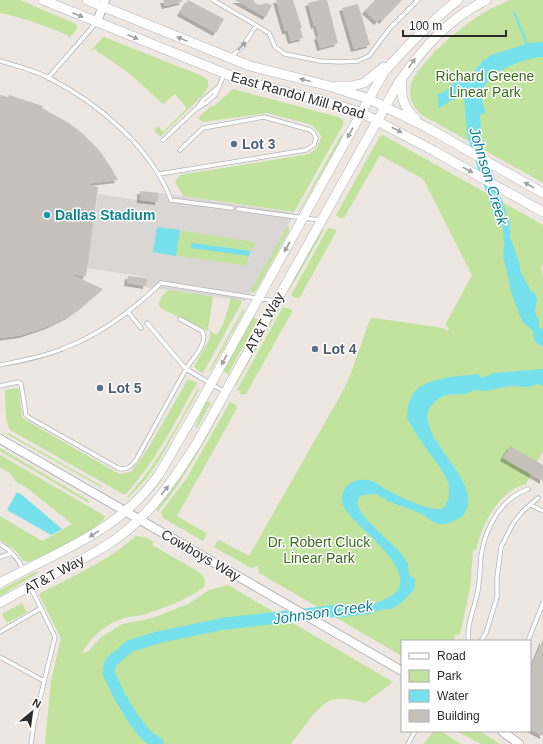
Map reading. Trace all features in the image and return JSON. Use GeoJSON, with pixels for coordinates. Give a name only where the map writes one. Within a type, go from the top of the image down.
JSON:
{"type":"FeatureCollection","features":[{"type":"Feature","properties":{"kind":"main road","name":"East Randol Mill Road"},"geometry":{"type":"LineString","coordinates":[[44,0],[224,74],[261,86],[322,100],[362,112],[543,212]]}},
{"type":"Feature","properties":{"kind":"main road","name":"East Randol Mill Road"},"geometry":{"type":"LineString","coordinates":[[87,0],[104,3],[260,69],[330,86],[369,99],[428,128],[543,193]]}},
{"type":"Feature","properties":{"kind":"main road","name":"AT&T Way"},"geometry":{"type":"LineString","coordinates":[[0,583],[80,543],[125,512],[156,477],[211,384],[384,72],[437,16],[458,0]]}},
{"type":"Feature","properties":{"kind":"main road","name":"AT&T Way"},"geometry":{"type":"LineString","coordinates":[[0,603],[103,548],[139,519],[163,493],[179,472],[197,442],[403,77],[418,56],[448,25],[486,0]]}},
{"type":"Feature","properties":{"kind":"main road"},"geometry":{"type":"LineString","coordinates":[[330,86],[352,86],[364,83],[398,56]]}},
{"type":"Feature","properties":{"kind":"main road"},"geometry":{"type":"LineString","coordinates":[[224,74],[231,57]]}},
{"type":"Feature","properties":{"kind":"main road"},"geometry":{"type":"LineString","coordinates":[[403,77],[401,90],[404,102],[410,114],[428,128]]}},
{"type":"Feature","properties":{"kind":"street"},"geometry":{"type":"LineString","coordinates":[[97,22],[104,3]]}},
{"type":"Feature","properties":{"kind":"street","name":"Cowboys Way"},"geometry":{"type":"LineString","coordinates":[[0,440],[401,670]]}},
{"type":"Feature","properties":{"kind":"street"},"geometry":{"type":"LineString","coordinates":[[503,732],[519,744]]}},
{"type":"Feature","properties":{"kind":"lane"},"geometry":{"type":"LineString","coordinates":[[213,0],[271,35],[275,47],[285,54],[320,61],[351,62],[362,60],[370,54],[390,28],[418,0]]}},
{"type":"Feature","properties":{"kind":"lane"},"geometry":{"type":"LineString","coordinates":[[48,78],[97,22]]}},
{"type":"Feature","properties":{"kind":"lane"},"geometry":{"type":"LineString","coordinates":[[231,57],[243,46],[256,26]]}},
{"type":"Feature","properties":{"kind":"lane"},"geometry":{"type":"LineString","coordinates":[[0,61],[27,69],[48,78],[76,94],[110,119],[147,158],[159,174],[171,200],[232,208]]}},
{"type":"Feature","properties":{"kind":"lane"},"geometry":{"type":"LineString","coordinates":[[163,140],[196,109],[215,95],[224,74]]}},
{"type":"Feature","properties":{"kind":"lane"},"geometry":{"type":"LineString","coordinates":[[159,174],[306,150],[314,145],[316,138],[310,130],[264,117],[203,128],[180,150]]}},
{"type":"Feature","properties":{"kind":"lane"},"geometry":{"type":"LineString","coordinates":[[238,209],[321,221]]}},
{"type":"Feature","properties":{"kind":"lane"},"geometry":{"type":"LineString","coordinates":[[0,365],[63,349],[97,333],[143,301],[161,283],[276,301]]}},
{"type":"Feature","properties":{"kind":"lane"},"geometry":{"type":"LineString","coordinates":[[128,312],[141,328]]}},
{"type":"Feature","properties":{"kind":"lane"},"geometry":{"type":"LineString","coordinates":[[0,386],[18,382],[21,384],[26,414],[28,417],[118,468],[124,469],[136,460],[186,369],[202,346],[204,334],[202,331],[180,319]]}},
{"type":"Feature","properties":{"kind":"lane"},"geometry":{"type":"LineString","coordinates":[[147,323],[186,369],[225,392]]}},
{"type":"Feature","properties":{"kind":"lane"},"geometry":{"type":"LineString","coordinates":[[469,640],[468,631],[478,590],[481,557],[486,536],[493,520],[505,503],[515,495],[528,489]]}},
{"type":"Feature","properties":{"kind":"lane"},"geometry":{"type":"LineString","coordinates":[[482,640],[486,633],[497,597],[497,578],[501,547],[514,522],[523,511],[531,506],[538,498]]}},
{"type":"Feature","properties":{"kind":"lane"},"geometry":{"type":"LineString","coordinates":[[531,506],[543,511]]}},
{"type":"Feature","properties":{"kind":"lane"},"geometry":{"type":"LineString","coordinates":[[0,544],[12,553],[24,571]]}},
{"type":"Feature","properties":{"kind":"lane"},"geometry":{"type":"LineString","coordinates":[[0,557],[12,553]]}},
{"type":"Feature","properties":{"kind":"lane"},"geometry":{"type":"LineString","coordinates":[[30,587],[55,637],[34,723],[31,744]]}},
{"type":"Feature","properties":{"kind":"lane"},"geometry":{"type":"LineString","coordinates":[[528,640],[543,603]]}},
{"type":"Feature","properties":{"kind":"lane"},"geometry":{"type":"LineString","coordinates":[[0,632],[41,608]]}},
{"type":"Feature","properties":{"kind":"lane"},"geometry":{"type":"LineString","coordinates":[[0,656],[44,681]]}},
{"type":"Feature","properties":{"kind":"lane"},"geometry":{"type":"LineString","coordinates":[[408,744],[414,732]]}},
{"type":"Feature","properties":{"kind":"green space"},"geometry":{"type":"Polygon","coordinates":[[[0,0],[20,0],[76,24],[77,29],[67,40],[69,36],[52,29],[27,20],[0,13],[0,0]]]}},
{"type":"Feature","properties":{"kind":"green space","name":"Richard Greene Linear Park"},"geometry":{"type":"Polygon","coordinates":[[[510,0],[543,0],[543,183],[422,115],[414,106],[410,94],[413,79],[429,58],[449,38],[472,20],[510,0]]]}},
{"type":"Feature","properties":{"kind":"green space"},"geometry":{"type":"Polygon","coordinates":[[[104,37],[202,76],[208,80],[208,87],[202,96],[160,137],[154,130],[158,126],[163,132],[187,108],[175,94],[163,104],[130,74],[97,50],[94,49],[89,53],[104,37]]]}},
{"type":"Feature","properties":{"kind":"green space"},"geometry":{"type":"Polygon","coordinates":[[[233,89],[338,117],[343,120],[343,125],[294,212],[183,196],[175,182],[180,175],[309,154],[317,148],[321,137],[314,127],[309,124],[267,113],[203,122],[198,118],[233,89]]]}},
{"type":"Feature","properties":{"kind":"green space"},"geometry":{"type":"Polygon","coordinates":[[[341,135],[341,140],[298,212],[341,135]]]}},
{"type":"Feature","properties":{"kind":"green space","name":"Dr. Robert Cluck Linear Park"},"geometry":{"type":"Polygon","coordinates":[[[383,135],[543,225],[543,263],[541,267],[543,277],[543,451],[526,484],[516,488],[499,501],[482,530],[476,550],[473,550],[470,589],[460,634],[455,635],[454,640],[401,640],[401,655],[259,573],[258,566],[251,568],[214,547],[219,540],[249,556],[344,389],[370,319],[374,318],[443,328],[448,331],[449,328],[445,325],[472,275],[423,179],[380,155],[344,218],[340,218],[336,215],[380,136],[383,135]]]}},
{"type":"Feature","properties":{"kind":"green space"},"geometry":{"type":"Polygon","coordinates":[[[287,224],[289,231],[256,291],[251,293],[250,283],[287,224]]]}},
{"type":"Feature","properties":{"kind":"green space"},"geometry":{"type":"Polygon","coordinates":[[[325,228],[289,291],[291,283],[320,233],[325,228]]]}},
{"type":"Feature","properties":{"kind":"green space"},"geometry":{"type":"Polygon","coordinates":[[[328,228],[335,229],[336,232],[300,297],[294,297],[291,295],[328,228]]]}},
{"type":"Feature","properties":{"kind":"green space"},"geometry":{"type":"Polygon","coordinates":[[[180,230],[257,242],[250,253],[247,266],[176,256],[180,230]]]}},
{"type":"Feature","properties":{"kind":"green space"},"geometry":{"type":"Polygon","coordinates":[[[168,290],[213,296],[208,330],[217,335],[224,322],[231,298],[242,302],[203,373],[194,367],[210,338],[210,332],[160,308],[160,298],[168,290]]]}},
{"type":"Feature","properties":{"kind":"green space"},"geometry":{"type":"Polygon","coordinates":[[[283,307],[291,309],[292,312],[246,394],[243,395],[237,390],[283,307]]]}},
{"type":"Feature","properties":{"kind":"green space"},"geometry":{"type":"Polygon","coordinates":[[[244,308],[244,312],[211,370],[208,372],[244,308]]]}},
{"type":"Feature","properties":{"kind":"green space"},"geometry":{"type":"Polygon","coordinates":[[[279,309],[235,387],[276,310],[279,309]]]}},
{"type":"Feature","properties":{"kind":"green space"},"geometry":{"type":"Polygon","coordinates":[[[253,317],[258,320],[228,374],[223,371],[253,317]]]}},
{"type":"Feature","properties":{"kind":"green space"},"geometry":{"type":"Polygon","coordinates":[[[188,379],[197,383],[156,455],[126,494],[123,494],[10,430],[8,426],[5,390],[17,388],[19,389],[22,418],[119,474],[131,472],[149,447],[188,379]]]}},
{"type":"Feature","properties":{"kind":"green space"},"geometry":{"type":"Polygon","coordinates":[[[198,388],[199,390],[160,459],[146,479],[128,498],[127,497],[148,472],[166,445],[198,388]]]}},
{"type":"Feature","properties":{"kind":"green space"},"geometry":{"type":"Polygon","coordinates":[[[206,401],[211,403],[197,428],[195,427],[206,401]]]}},
{"type":"Feature","properties":{"kind":"green space"},"geometry":{"type":"Polygon","coordinates":[[[226,402],[186,472],[158,511],[156,510],[183,474],[226,402]]]}},
{"type":"Feature","properties":{"kind":"green space"},"geometry":{"type":"Polygon","coordinates":[[[230,402],[236,405],[237,408],[177,516],[206,533],[203,541],[163,518],[161,512],[187,478],[230,402]]]}},
{"type":"Feature","properties":{"kind":"green space"},"geometry":{"type":"Polygon","coordinates":[[[8,433],[102,486],[101,487],[10,436],[7,434],[8,433]]]}},
{"type":"Feature","properties":{"kind":"green space"},"geometry":{"type":"Polygon","coordinates":[[[0,448],[88,500],[89,503],[0,451],[0,448]]]}},
{"type":"Feature","properties":{"kind":"green space"},"geometry":{"type":"Polygon","coordinates":[[[0,455],[105,516],[93,529],[71,542],[29,562],[23,561],[16,551],[0,540],[0,516],[42,541],[72,524],[27,488],[16,482],[10,473],[0,468],[0,455]]]}},
{"type":"Feature","properties":{"kind":"green space"},"geometry":{"type":"Polygon","coordinates":[[[136,536],[145,537],[154,542],[152,545],[199,572],[204,578],[205,586],[185,599],[169,606],[109,624],[93,638],[81,654],[89,651],[100,638],[122,624],[155,617],[188,604],[209,590],[228,585],[393,682],[365,703],[339,699],[331,700],[325,703],[309,720],[291,744],[45,744],[51,681],[61,638],[39,595],[40,593],[102,561],[136,536]]]}},
{"type":"Feature","properties":{"kind":"green space"},"geometry":{"type":"Polygon","coordinates":[[[37,571],[38,573],[0,596],[0,590],[37,571]]]}},
{"type":"Feature","properties":{"kind":"green space"},"geometry":{"type":"Polygon","coordinates":[[[22,603],[27,612],[7,623],[2,614],[22,603]]]}},
{"type":"Feature","properties":{"kind":"green space"},"geometry":{"type":"Polygon","coordinates":[[[433,732],[443,732],[461,744],[423,744],[433,732]]]}},
{"type":"Feature","properties":{"kind":"green space"},"geometry":{"type":"Polygon","coordinates":[[[458,732],[482,732],[500,744],[481,744],[458,732]]]}},
{"type":"Feature","properties":{"kind":"shaded area"},"geometry":{"type":"Polygon","coordinates":[[[160,193],[295,213],[245,301],[146,287],[147,277],[87,268],[98,194],[158,203],[160,193]],[[157,227],[153,252],[247,266],[250,253],[257,242],[157,227]]]}},
{"type":"Feature","properties":{"kind":"water"},"geometry":{"type":"Polygon","coordinates":[[[543,42],[543,57],[538,57],[510,66],[497,73],[486,84],[483,91],[482,102],[486,113],[480,115],[482,148],[469,141],[464,97],[450,101],[438,109],[438,94],[446,91],[450,85],[458,81],[465,82],[470,80],[472,73],[491,55],[529,43],[543,42]]]}},
{"type":"Feature","properties":{"kind":"water"},"geometry":{"type":"Polygon","coordinates":[[[488,194],[503,202],[504,212],[506,217],[510,220],[510,237],[519,262],[521,273],[537,299],[535,313],[539,320],[539,328],[543,329],[543,347],[534,341],[533,331],[522,321],[512,295],[503,256],[503,228],[488,194]]]}},
{"type":"Feature","properties":{"kind":"water"},"geometry":{"type":"Polygon","coordinates":[[[157,227],[180,230],[176,256],[153,252],[157,227]]]}},
{"type":"Feature","properties":{"kind":"water"},"geometry":{"type":"Polygon","coordinates":[[[192,243],[251,251],[249,256],[191,248],[192,243]]]}},
{"type":"Feature","properties":{"kind":"water"},"geometry":{"type":"Polygon","coordinates":[[[543,369],[543,386],[537,384],[529,387],[511,386],[484,391],[474,390],[464,394],[452,394],[439,398],[430,407],[427,419],[431,431],[457,471],[466,490],[468,499],[467,507],[463,515],[455,521],[438,524],[421,514],[388,501],[378,495],[369,494],[360,496],[358,499],[358,505],[360,511],[406,560],[409,575],[415,579],[415,587],[399,605],[391,609],[380,610],[369,614],[337,618],[324,610],[378,602],[389,597],[398,589],[400,580],[397,569],[381,546],[352,518],[344,507],[342,496],[348,485],[352,482],[365,480],[376,483],[385,489],[424,506],[439,509],[443,508],[447,503],[449,488],[446,477],[426,449],[407,418],[411,397],[418,388],[443,378],[478,374],[482,378],[494,373],[543,369]]]}},
{"type":"Feature","properties":{"kind":"water"},"geometry":{"type":"Polygon","coordinates":[[[17,492],[62,529],[51,535],[7,510],[17,492]]]}},
{"type":"Feature","properties":{"kind":"building"},"geometry":{"type":"Polygon","coordinates":[[[163,0],[182,0],[182,2],[165,6],[163,0]]]}},
{"type":"Feature","properties":{"kind":"building"},"geometry":{"type":"Polygon","coordinates":[[[188,0],[224,19],[216,33],[180,13],[188,0]]]}},
{"type":"Feature","properties":{"kind":"building"},"geometry":{"type":"Polygon","coordinates":[[[235,0],[254,0],[254,2],[259,5],[267,3],[272,5],[266,17],[235,0]]]}},
{"type":"Feature","properties":{"kind":"building"},"geometry":{"type":"Polygon","coordinates":[[[276,0],[293,0],[302,28],[300,28],[303,38],[291,41],[288,31],[285,31],[276,0]]]}},
{"type":"Feature","properties":{"kind":"building"},"geometry":{"type":"Polygon","coordinates":[[[327,0],[338,43],[320,48],[317,37],[319,36],[316,25],[314,26],[308,3],[327,0]]]}},
{"type":"Feature","properties":{"kind":"building"},"geometry":{"type":"Polygon","coordinates":[[[375,0],[402,0],[382,21],[380,19],[377,22],[365,11],[375,0]]]}},
{"type":"Feature","properties":{"kind":"building"},"geometry":{"type":"Polygon","coordinates":[[[358,4],[370,45],[354,49],[342,8],[358,4]]]}},
{"type":"Feature","properties":{"kind":"building","name":"Dallas Stadium"},"geometry":{"type":"Polygon","coordinates":[[[0,95],[8,97],[9,95],[43,106],[42,108],[69,123],[99,150],[118,180],[85,184],[98,187],[86,276],[70,274],[103,289],[69,316],[49,326],[22,335],[0,338],[0,95]]]}},
{"type":"Feature","properties":{"kind":"building"},"geometry":{"type":"Polygon","coordinates":[[[140,191],[159,193],[158,202],[140,200],[140,191]]]}},
{"type":"Feature","properties":{"kind":"building"},"geometry":{"type":"Polygon","coordinates":[[[128,276],[147,278],[146,286],[127,283],[128,276]]]}},
{"type":"Feature","properties":{"kind":"building"},"geometry":{"type":"Polygon","coordinates":[[[510,446],[543,465],[543,481],[503,458],[510,446]]]}},
{"type":"Feature","properties":{"kind":"building"},"geometry":{"type":"Polygon","coordinates":[[[543,639],[543,736],[531,730],[531,669],[543,639]]]}},
{"type":"Feature","properties":{"kind":"waterway"},"geometry":{"type":"LineString","coordinates":[[514,12],[528,46]]}},
{"type":"Feature","properties":{"kind":"waterway","name":"Johnson Creek"},"geometry":{"type":"LineString","coordinates":[[474,130],[476,145],[500,213]]}},
{"type":"Feature","properties":{"kind":"waterway","name":"Johnson Creek"},"geometry":{"type":"LineString","coordinates":[[158,744],[146,735],[134,720],[119,695],[109,674],[111,662],[130,646],[160,637],[222,624],[343,610]]}},
{"type":"Feature","properties":{"kind":"place","name":"Lot 3"},"geometry":{"type":"Point","coordinates":[234,144]}},
{"type":"Feature","properties":{"kind":"place","name":"Dallas Stadium"},"geometry":{"type":"Point","coordinates":[47,215]}},
{"type":"Feature","properties":{"kind":"place","name":"Lot 4"},"geometry":{"type":"Point","coordinates":[315,349]}},
{"type":"Feature","properties":{"kind":"place","name":"Lot 5"},"geometry":{"type":"Point","coordinates":[100,388]}}]}
